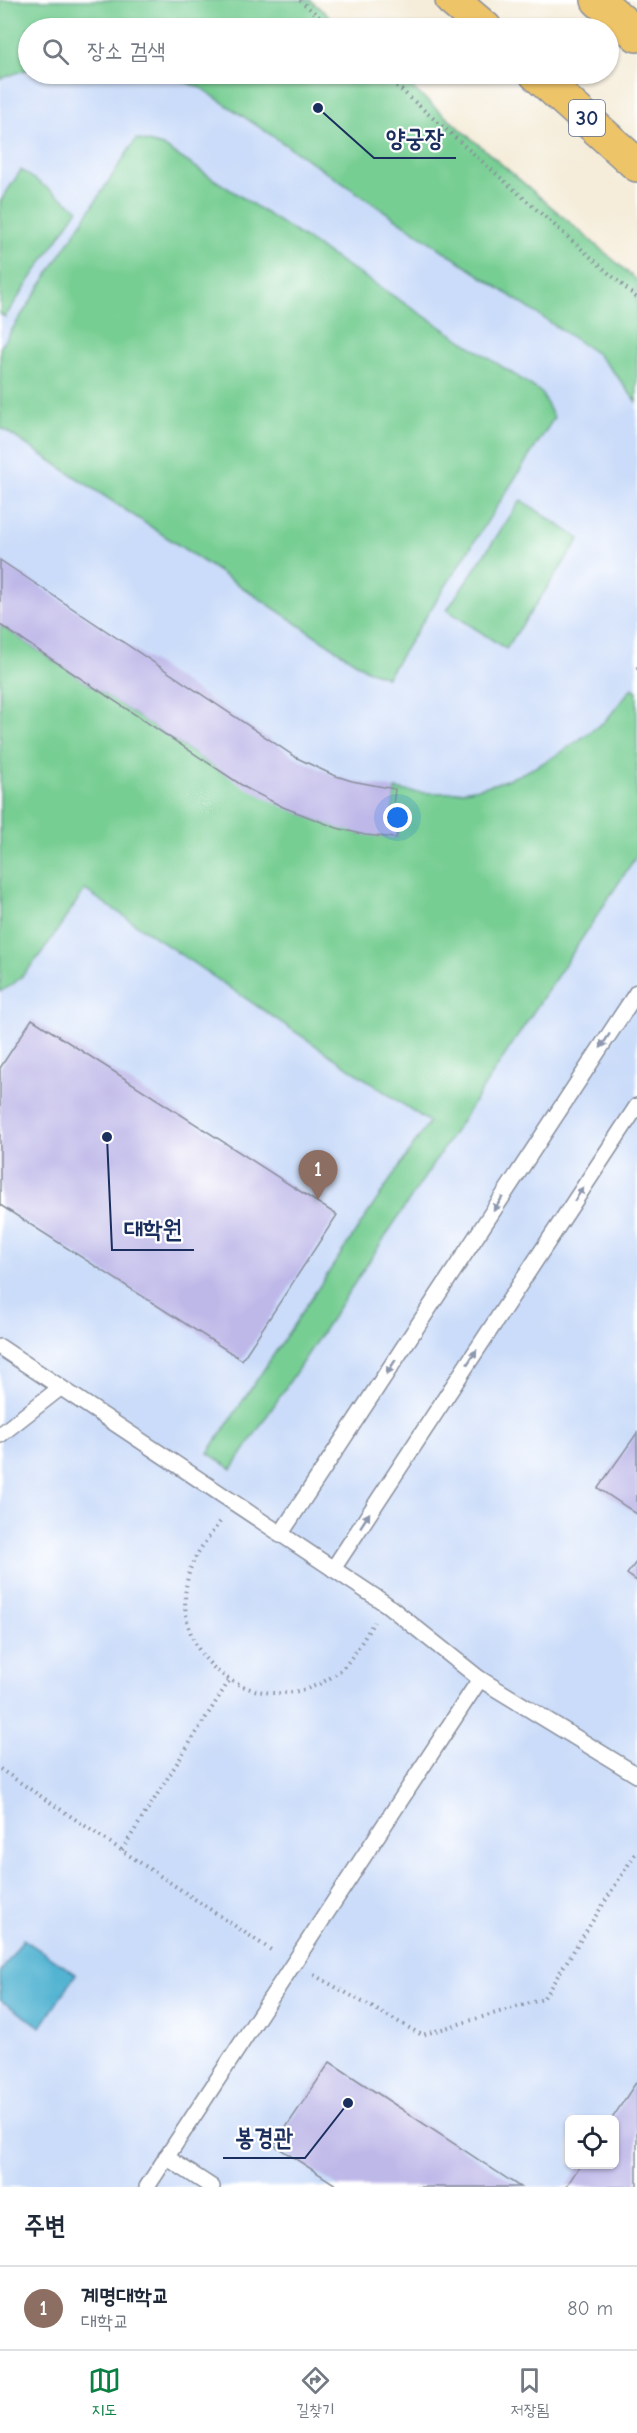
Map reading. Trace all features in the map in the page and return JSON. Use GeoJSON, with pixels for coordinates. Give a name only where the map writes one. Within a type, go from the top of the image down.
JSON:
{"type":"FeatureCollection","features":[{"type":"Feature","properties":{"kind":"main road"},"geometry":{"type":"LineString","coordinates":[[452,0],[473,18]]}},
{"type":"Feature","properties":{"kind":"main road"},"geometry":{"type":"LineString","coordinates":[[598,0],[618,18]]}},
{"type":"Feature","properties":{"kind":"main road"},"geometry":{"type":"LineString","coordinates":[[619,19],[637,36]]}},
{"type":"Feature","properties":{"kind":"main road","name":"30"},"geometry":{"type":"LineString","coordinates":[[547,84],[637,165]]}},
{"type":"Feature","properties":{"kind":"lane"},"geometry":{"type":"LineString","coordinates":[[280,1535],[637,992]]}},
{"type":"Feature","properties":{"kind":"lane"},"geometry":{"type":"LineString","coordinates":[[333,1569],[637,1106]]}},
{"type":"Feature","properties":{"kind":"lane"},"geometry":{"type":"LineString","coordinates":[[0,1347],[386,1604],[480,1679],[637,1775]]}},
{"type":"Feature","properties":{"kind":"lane"},"geometry":{"type":"LineString","coordinates":[[0,1435],[60,1388]]}},
{"type":"Feature","properties":{"kind":"lane"},"geometry":{"type":"LineString","coordinates":[[147,2187],[480,1679]]}},
{"type":"Feature","properties":{"kind":"lane"},"geometry":{"type":"LineString","coordinates":[[166,2157],[212,2187]]}},
{"type":"Feature","properties":{"kind":"path"},"geometry":{"type":"LineString","coordinates":[[300,0],[321,18]]}},
{"type":"Feature","properties":{"kind":"path"},"geometry":{"type":"LineString","coordinates":[[394,84],[637,298]]}},
{"type":"Feature","properties":{"kind":"path"},"geometry":{"type":"LineString","coordinates":[[234,1502],[202,1546],[188,1575],[184,1607],[192,1638],[207,1662],[229,1681],[256,1692],[285,1694],[313,1687],[338,1673],[386,1604]]}},
{"type":"Feature","properties":{"kind":"path"},"geometry":{"type":"LineString","coordinates":[[122,1850],[229,1681]]}},
{"type":"Feature","properties":{"kind":"path"},"geometry":{"type":"LineString","coordinates":[[0,1769],[294,1965],[422,2035],[543,1999],[637,1851]]}},
{"type":"Feature","properties":{"kind":"shaded area"},"geometry":{"type":"Polygon","coordinates":[[[0,0],[310,0],[331,18],[18,18],[18,84],[408,84],[637,280],[637,2187],[0,2187],[0,0]]]}},
{"type":"Feature","properties":{"kind":"green space"},"geometry":{"type":"Polygon","coordinates":[[[0,0],[310,0],[331,18],[18,18],[18,73],[0,79],[0,0]]]}},
{"type":"Feature","properties":{"kind":"green space"},"geometry":{"type":"Polygon","coordinates":[[[191,84],[408,84],[637,280],[637,403],[597,354],[201,88],[191,84]]]}},
{"type":"Feature","properties":{"kind":"green space"},"geometry":{"type":"Polygon","coordinates":[[[136,139],[163,146],[541,392],[554,418],[387,677],[367,670],[0,427],[0,348],[136,139]]]}},
{"type":"Feature","properties":{"kind":"green space"},"geometry":{"type":"Polygon","coordinates":[[[21,170],[78,209],[5,317],[0,314],[0,202],[21,170]]]}},
{"type":"Feature","properties":{"kind":"green space"},"geometry":{"type":"Polygon","coordinates":[[[521,500],[580,539],[506,649],[447,610],[521,500]]]}},
{"type":"Feature","properties":{"kind":"green space"},"geometry":{"type":"Polygon","coordinates":[[[0,625],[212,765],[269,799],[329,824],[362,833],[396,838],[401,817],[392,813],[395,789],[420,793],[445,793],[469,790],[516,776],[538,766],[580,739],[606,720],[632,688],[637,691],[637,855],[232,1469],[208,1453],[429,1122],[85,890],[34,962],[23,975],[0,991],[0,625]]]}},
{"type":"Feature","properties":{"kind":"water"},"geometry":{"type":"Polygon","coordinates":[[[23,1939],[76,1974],[41,2027],[0,2000],[0,1973],[23,1939]]]}},
{"type":"Feature","properties":{"kind":"building"},"geometry":{"type":"Polygon","coordinates":[[[0,560],[297,758],[333,775],[395,789],[392,813],[401,816],[396,838],[365,835],[337,828],[283,807],[246,788],[0,625],[0,560]]]}},
{"type":"Feature","properties":{"kind":"building"},"geometry":{"type":"Polygon","coordinates":[[[32,1019],[337,1215],[242,1360],[0,1205],[0,1068],[32,1019]]]}},
{"type":"Feature","properties":{"kind":"building"},"geometry":{"type":"Polygon","coordinates":[[[637,1433],[637,1514],[598,1488],[637,1433]]]}},
{"type":"Feature","properties":{"kind":"building"},"geometry":{"type":"Polygon","coordinates":[[[637,1561],[637,1581],[627,1574],[637,1561]]]}},
{"type":"Feature","properties":{"kind":"building"},"geometry":{"type":"Polygon","coordinates":[[[330,2062],[520,2187],[339,2187],[274,2145],[330,2062]]]}},
{"type":"Feature","properties":{"kind":"building"},"geometry":{"type":"Polygon","coordinates":[[[637,2081],[637,2187],[566,2187],[578,2169],[619,2169],[619,2115],[614,2115],[637,2081]]]}},
{"type":"Feature","properties":{"kind":"place","name":"양궁장"},"geometry":{"type":"Point","coordinates":[318,108]}},
{"type":"Feature","properties":{"kind":"place","name":"대학원"},"geometry":{"type":"Point","coordinates":[107,1137]}},
{"type":"Feature","properties":{"kind":"place","name":"계명대학교"},"geometry":{"type":"Point","coordinates":[318,1200]}},
{"type":"Feature","properties":{"kind":"place","name":"봉경관"},"geometry":{"type":"Point","coordinates":[348,2103]}}]}
